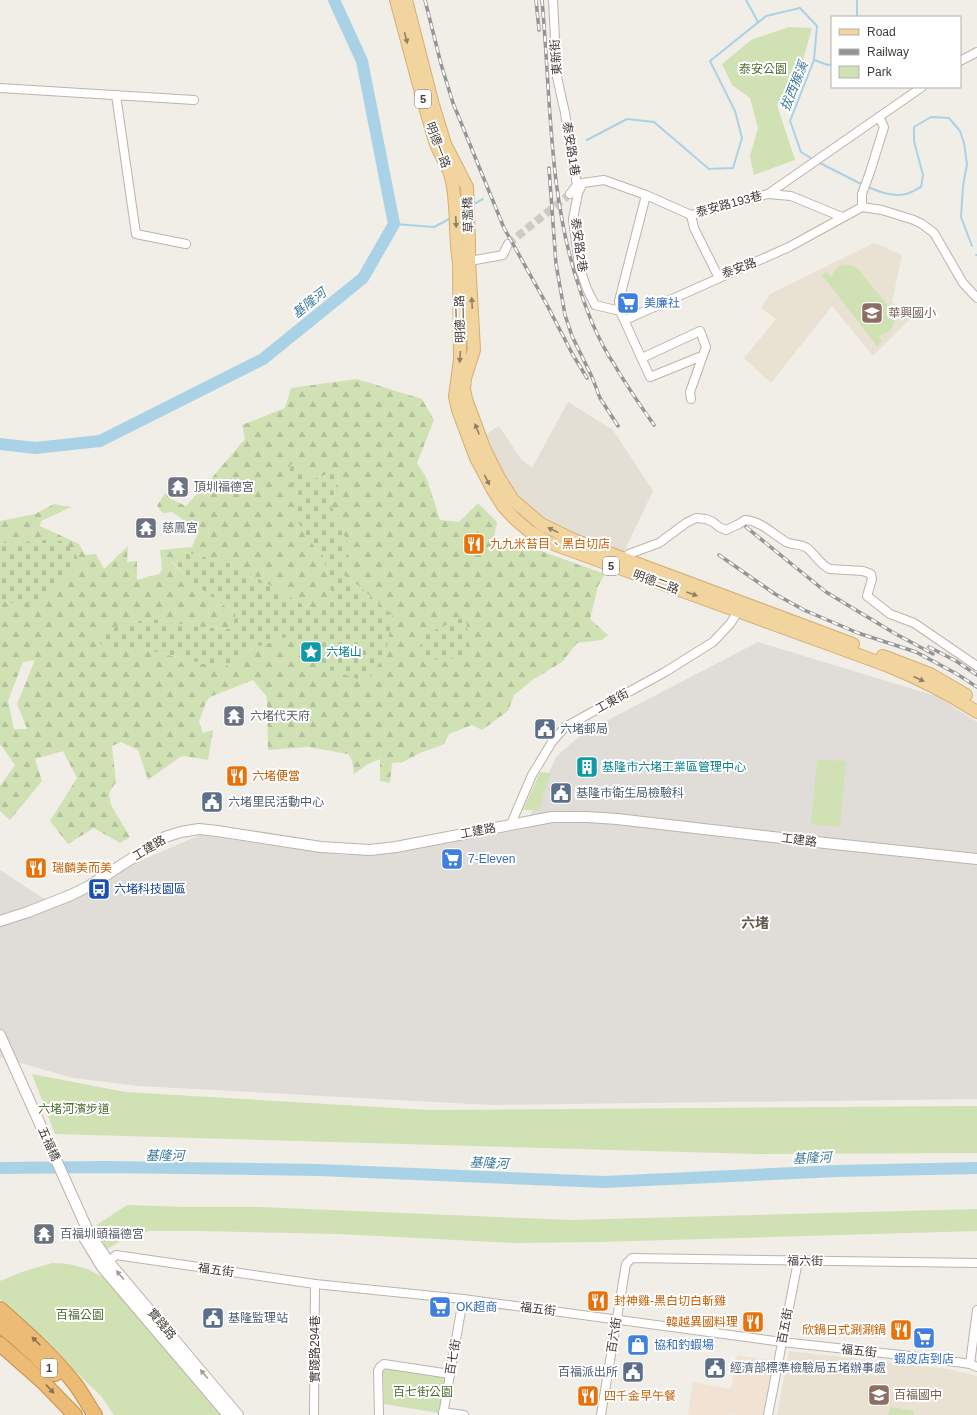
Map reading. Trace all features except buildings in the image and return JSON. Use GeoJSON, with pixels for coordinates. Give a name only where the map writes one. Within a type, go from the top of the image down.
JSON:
{"type":"FeatureCollection","features":[{"type":"Feature","properties":{"kind":"highway"},"geometry":{"type":"LineString","coordinates":[[0,1309],[34,1339],[75,1384],[94,1415]]}},
{"type":"Feature","properties":{"kind":"highway","name":"1"},"geometry":{"type":"LineString","coordinates":[[0,1325],[59,1377],[94,1415]]}},
{"type":"Feature","properties":{"kind":"highway","name":"1"},"geometry":{"type":"LineString","coordinates":[[0,1344],[43,1382],[74,1415]]}},
{"type":"Feature","properties":{"kind":"main road","name":"明德一路"},"geometry":{"type":"LineString","coordinates":[[396,0],[436,144],[451,176],[454,197]]}},
{"type":"Feature","properties":{"kind":"main road","name":"明德一路"},"geometry":{"type":"LineString","coordinates":[[406,0],[433,105],[445,144],[467,187]]}},
{"type":"Feature","properties":{"kind":"main road","name":"草濫橋"},"geometry":{"type":"LineString","coordinates":[[467,187],[470,242]]}},
{"type":"Feature","properties":{"kind":"main road","name":"草濫橋"},"geometry":{"type":"LineString","coordinates":[[454,197],[457,248]]}},
{"type":"Feature","properties":{"kind":"main road","name":"明德二路"},"geometry":{"type":"LineString","coordinates":[[470,242],[464,262],[460,359],[455,398],[476,458],[492,490],[503,506],[514,518],[529,531],[548,542],[910,665],[947,683],[977,703]]}},
{"type":"Feature","properties":{"kind":"main road","name":"明德二路"},"geometry":{"type":"LineString","coordinates":[[457,248],[464,262]]}},
{"type":"Feature","properties":{"kind":"main road","name":"明德二路"},"geometry":{"type":"LineString","coordinates":[[741,607],[903,672],[954,697],[977,712]]}},
{"type":"Feature","properties":{"kind":"street","name":"東新街"},"geometry":{"type":"LineString","coordinates":[[553,0],[557,77],[565,113]]}},
{"type":"Feature","properties":{"kind":"street"},"geometry":{"type":"LineString","coordinates":[[961,60],[966,56],[977,52]]}},
{"type":"Feature","properties":{"kind":"street"},"geometry":{"type":"LineString","coordinates":[[0,88],[194,100]]}},
{"type":"Feature","properties":{"kind":"street"},"geometry":{"type":"LineString","coordinates":[[768,194],[921,88]]}},
{"type":"Feature","properties":{"kind":"street"},"geometry":{"type":"LineString","coordinates":[[116,95],[136,234],[186,244]]}},
{"type":"Feature","properties":{"kind":"street","name":"泰安路1巷"},"geometry":{"type":"LineString","coordinates":[[565,113],[580,184]]}},
{"type":"Feature","properties":{"kind":"street"},"geometry":{"type":"LineString","coordinates":[[880,117],[884,128],[862,194],[862,207],[882,210],[914,220],[928,229],[934,234],[963,283],[977,298]]}},
{"type":"Feature","properties":{"kind":"street"},"geometry":{"type":"LineString","coordinates":[[570,194],[580,184],[604,180],[646,195],[691,215]]}},
{"type":"Feature","properties":{"kind":"street","name":"泰安路2巷"},"geometry":{"type":"LineString","coordinates":[[580,184],[573,219],[579,266],[587,289],[595,305],[620,311]]}},
{"type":"Feature","properties":{"kind":"street"},"geometry":{"type":"LineString","coordinates":[[768,194],[791,196],[842,217]]}},
{"type":"Feature","properties":{"kind":"street","name":"泰安路193巷"},"geometry":{"type":"LineString","coordinates":[[691,215],[768,194]]}},
{"type":"Feature","properties":{"kind":"street"},"geometry":{"type":"LineString","coordinates":[[646,195],[619,301],[620,311],[650,377],[702,356]]}},
{"type":"Feature","properties":{"kind":"street","name":"泰安路"},"geometry":{"type":"LineString","coordinates":[[691,215],[694,228],[719,278],[789,247],[862,207]]}},
{"type":"Feature","properties":{"kind":"street"},"geometry":{"type":"LineString","coordinates":[[464,262],[503,256],[508,244]]}},
{"type":"Feature","properties":{"kind":"street"},"geometry":{"type":"LineString","coordinates":[[625,320],[719,278]]}},
{"type":"Feature","properties":{"kind":"street"},"geometry":{"type":"LineString","coordinates":[[642,358],[700,331],[706,347],[690,392],[690,399]]}},
{"type":"Feature","properties":{"kind":"street"},"geometry":{"type":"LineString","coordinates":[[629,554],[659,543],[686,523],[696,518],[706,519],[726,530],[745,520],[751,520],[787,542],[808,549],[826,567],[830,569],[863,571],[871,574],[872,579],[867,596],[870,600],[890,614],[914,623],[977,666]]}},
{"type":"Feature","properties":{"kind":"street","name":"工東街"},"geometry":{"type":"LineString","coordinates":[[511,824],[532,776],[552,742],[565,727],[664,672],[713,642],[730,624],[741,607]]}},
{"type":"Feature","properties":{"kind":"street","name":"工建路"},"geometry":{"type":"LineString","coordinates":[[0,921],[71,895],[88,886],[165,837],[181,832],[199,829],[321,847],[370,850],[511,824],[565,816],[617,819],[825,844],[977,859]]}},
{"type":"Feature","properties":{"kind":"street","name":"五福橋"},"geometry":{"type":"LineString","coordinates":[[0,1035],[86,1233]]}},
{"type":"Feature","properties":{"kind":"street","name":"五福橋"},"geometry":{"type":"LineString","coordinates":[[0,1052],[86,1233]]}},
{"type":"Feature","properties":{"kind":"street","name":"實踐路"},"geometry":{"type":"LineString","coordinates":[[86,1233],[105,1264],[228,1415]]}},
{"type":"Feature","properties":{"kind":"street","name":"福五街"},"geometry":{"type":"LineString","coordinates":[[105,1264],[116,1255],[315,1284],[463,1299],[782,1342],[928,1358],[974,1366]]}},
{"type":"Feature","properties":{"kind":"street","name":"福六街"},"geometry":{"type":"LineString","coordinates":[[632,1258],[977,1263]]}},
{"type":"Feature","properties":{"kind":"street","name":"百六街"},"geometry":{"type":"LineString","coordinates":[[601,1415],[626,1264],[632,1258]]}},
{"type":"Feature","properties":{"kind":"street","name":"百五街"},"geometry":{"type":"LineString","coordinates":[[768,1415],[798,1261]]}},
{"type":"Feature","properties":{"kind":"street","name":"實踐路"},"geometry":{"type":"LineString","coordinates":[[105,1264],[238,1415]]}},
{"type":"Feature","properties":{"kind":"street","name":"實踐路294巷"},"geometry":{"type":"LineString","coordinates":[[314,1415],[315,1284]]}},
{"type":"Feature","properties":{"kind":"street","name":"百七街"},"geometry":{"type":"LineString","coordinates":[[443,1413],[463,1299]]}},
{"type":"Feature","properties":{"kind":"street"},"geometry":{"type":"LineString","coordinates":[[974,1366],[977,1314]]}},
{"type":"Feature","properties":{"kind":"street"},"geometry":{"type":"LineString","coordinates":[[379,1415],[378,1371],[384,1364],[450,1374]]}},
{"type":"Feature","properties":{"kind":"street"},"geometry":{"type":"LineString","coordinates":[[443,1413],[464,1415]]}},
{"type":"Feature","properties":{"kind":"shaded area","name":"華興國小"},"geometry":{"type":"Polygon","coordinates":[[[874,243],[902,255],[892,302],[912,317],[873,356],[832,306],[771,383],[744,358],[776,319],[761,308],[770,294],[874,243]]]}},
{"type":"Feature","properties":{"kind":"shaded area"},"geometry":{"type":"Polygon","coordinates":[[[568,402],[613,430],[653,491],[624,552],[559,529],[533,512],[508,482],[483,436],[499,426],[521,459],[532,468],[568,402]]]}},
{"type":"Feature","properties":{"kind":"shaded area","name":"六堵科技園區"},"geometry":{"type":"Polygon","coordinates":[[[758,642],[936,696],[977,722],[977,1099],[490,1105],[138,1086],[73,1078],[0,1057],[0,870],[55,906],[85,894],[119,870],[200,835],[340,855],[386,854],[524,829],[556,757],[583,733],[758,642]]]}},
{"type":"Feature","properties":{"kind":"shaded area","name":"百福國中"},"geometry":{"type":"Polygon","coordinates":[[[789,1351],[948,1369],[977,1376],[977,1415],[777,1415],[789,1351]]]}},
{"type":"Feature","properties":{"kind":"shaded area"},"geometry":{"type":"Polygon","coordinates":[[[737,1355],[774,1361],[763,1415],[688,1415],[693,1382],[731,1389],[737,1355]]]}},
{"type":"Feature","properties":{"kind":"green space","name":"泰安公園"},"geometry":{"type":"Polygon","coordinates":[[[789,27],[812,28],[802,63],[777,105],[795,160],[754,175],[750,156],[758,128],[750,98],[732,85],[722,64],[751,40],[789,27]]]}},
{"type":"Feature","properties":{"kind":"green space"},"geometry":{"type":"Polygon","coordinates":[[[849,265],[858,269],[895,314],[891,329],[882,335],[878,335],[882,341],[877,346],[822,275],[826,272],[832,277],[834,271],[838,268],[849,265]]]}},
{"type":"Feature","properties":{"kind":"green space"},"geometry":{"type":"Polygon","coordinates":[[[357,379],[422,399],[434,420],[417,463],[427,479],[440,520],[459,522],[478,503],[497,522],[494,537],[517,550],[524,545],[605,574],[598,586],[590,619],[608,635],[602,640],[577,643],[562,662],[534,679],[514,695],[508,711],[482,730],[472,725],[449,734],[444,744],[420,753],[403,762],[392,763],[390,783],[380,781],[380,759],[368,764],[354,774],[352,760],[348,754],[308,747],[268,750],[267,697],[253,680],[210,697],[206,702],[199,722],[203,733],[213,730],[208,760],[184,756],[180,757],[148,780],[138,750],[121,742],[112,746],[116,782],[109,793],[111,805],[130,837],[120,843],[94,828],[68,844],[50,821],[77,778],[63,751],[35,759],[42,781],[10,820],[0,811],[0,786],[15,765],[1,745],[0,746],[0,599],[11,603],[46,540],[0,544],[0,521],[35,514],[54,504],[71,507],[41,521],[40,526],[79,544],[85,555],[96,554],[104,569],[128,546],[127,562],[137,561],[137,580],[159,574],[162,569],[160,550],[192,547],[197,535],[192,526],[172,512],[163,513],[157,506],[165,493],[171,499],[186,506],[245,439],[242,425],[285,408],[291,388],[357,379]],[[285,473],[302,500],[314,546],[323,555],[333,599],[321,611],[302,604],[233,564],[180,551],[171,562],[193,583],[236,614],[231,629],[176,624],[159,619],[129,622],[140,648],[209,665],[224,667],[253,648],[289,636],[308,645],[321,659],[392,615],[361,588],[342,574],[349,547],[331,505],[339,474],[329,474],[313,479],[285,473]],[[35,660],[23,662],[8,701],[14,729],[27,729],[17,704],[35,660]]]}},
{"type":"Feature","properties":{"kind":"green space"},"geometry":{"type":"Polygon","coordinates":[[[292,463],[313,479],[329,474],[339,474],[331,505],[349,547],[342,574],[361,588],[392,615],[386,653],[367,682],[324,668],[315,652],[306,645],[289,636],[253,648],[224,667],[209,665],[140,648],[106,649],[100,643],[98,634],[129,622],[159,619],[176,624],[231,629],[236,614],[193,583],[171,561],[180,551],[233,564],[302,604],[321,611],[333,599],[323,555],[314,546],[294,516],[302,500],[285,473],[292,463]]]}},
{"type":"Feature","properties":{"kind":"green space"},"geometry":{"type":"Polygon","coordinates":[[[46,540],[64,541],[75,553],[80,565],[37,603],[11,603],[0,599],[0,544],[46,540]]]}},
{"type":"Feature","properties":{"kind":"green space"},"geometry":{"type":"Polygon","coordinates":[[[466,616],[470,658],[422,660],[422,636],[466,616]]]}},
{"type":"Feature","properties":{"kind":"green space"},"geometry":{"type":"Polygon","coordinates":[[[817,760],[846,761],[840,827],[811,824],[817,760]]]}},
{"type":"Feature","properties":{"kind":"green space"},"geometry":{"type":"Polygon","coordinates":[[[540,772],[551,773],[539,810],[523,810],[540,772]]]}},
{"type":"Feature","properties":{"kind":"green space","name":"六堵河濱步道"},"geometry":{"type":"Polygon","coordinates":[[[32,1074],[125,1092],[428,1110],[977,1106],[977,1153],[755,1154],[55,1134],[32,1074]]]}},
{"type":"Feature","properties":{"kind":"green space"},"geometry":{"type":"Polygon","coordinates":[[[127,1205],[259,1207],[571,1220],[977,1209],[977,1231],[513,1243],[338,1234],[150,1231],[122,1240],[106,1250],[92,1228],[127,1205]]]}},
{"type":"Feature","properties":{"kind":"green space","name":"百福公園"},"geometry":{"type":"Polygon","coordinates":[[[52,1263],[69,1264],[90,1270],[110,1282],[222,1415],[114,1415],[101,1396],[0,1299],[0,1281],[22,1272],[52,1263]]]}},
{"type":"Feature","properties":{"kind":"green space","name":"百七街公園"},"geometry":{"type":"Polygon","coordinates":[[[383,1368],[445,1376],[439,1413],[384,1404],[383,1368]]]}},
{"type":"Feature","properties":{"kind":"green space"},"geometry":{"type":"Polygon","coordinates":[[[890,1407],[914,1411],[913,1415],[888,1415],[890,1407]]]}},
{"type":"Feature","properties":{"kind":"waterway","name":"基隆河"},"geometry":{"type":"LineString","coordinates":[[0,444],[35,448],[100,441],[263,359],[363,278],[394,224],[362,61],[334,0]]}},
{"type":"Feature","properties":{"kind":"waterway"},"geometry":{"type":"LineString","coordinates":[[746,0],[758,22]]}},
{"type":"Feature","properties":{"kind":"waterway"},"geometry":{"type":"LineString","coordinates":[[857,0],[857,16]]}},
{"type":"Feature","properties":{"kind":"waterway","name":"拔西猴溪"},"geometry":{"type":"LineString","coordinates":[[587,140],[627,119],[654,122],[709,169],[733,168],[742,138],[735,111],[710,61],[766,16],[800,8],[817,26],[814,60],[790,121],[801,152],[814,160]]}},
{"type":"Feature","properties":{"kind":"waterway"},"geometry":{"type":"LineString","coordinates":[[814,60],[828,65],[831,64]]}},
{"type":"Feature","properties":{"kind":"waterway","name":"拔西猴溪"},"geometry":{"type":"LineString","coordinates":[[868,187],[896,195],[908,193],[921,187],[923,175],[914,141],[914,127],[931,117],[949,118],[960,131],[964,143],[967,164],[963,186],[961,217],[972,246]]}},
{"type":"Feature","properties":{"kind":"waterway","name":"拔西猴溪"},"geometry":{"type":"LineString","coordinates":[[818,162],[863,185]]}},
{"type":"Feature","properties":{"kind":"waterway","name":"拔西猴溪"},"geometry":{"type":"LineString","coordinates":[[472,205],[483,199]]}},
{"type":"Feature","properties":{"kind":"waterway","name":"拔西猴溪"},"geometry":{"type":"LineString","coordinates":[[394,224],[434,227],[451,218]]}},
{"type":"Feature","properties":{"kind":"waterway","name":"基隆河"},"geometry":{"type":"LineString","coordinates":[[0,1168],[106,1167],[319,1170],[604,1182],[837,1171],[977,1168]]}},
{"type":"Feature","properties":{"kind":"tunnel"},"geometry":{"type":"LineString","coordinates":[[508,244],[570,194]]}},
{"type":"Feature","properties":{"kind":"railway"},"geometry":{"type":"LineString","coordinates":[[425,0],[441,64],[453,103],[504,228],[587,378]]}},
{"type":"Feature","properties":{"kind":"railway"},"geometry":{"type":"LineString","coordinates":[[536,0],[539,30]]}},
{"type":"Feature","properties":{"kind":"railway"},"geometry":{"type":"LineString","coordinates":[[542,0],[552,148],[562,221],[570,257],[584,302],[600,339],[623,380],[654,425]]}},
{"type":"Feature","properties":{"kind":"railway"},"geometry":{"type":"LineString","coordinates":[[549,168],[556,264],[565,315],[572,336],[592,377],[600,398],[618,426]]}},
{"type":"Feature","properties":{"kind":"railway"},"geometry":{"type":"LineString","coordinates":[[746,527],[826,592],[894,633],[933,654]]}},
{"type":"Feature","properties":{"kind":"railway"},"geometry":{"type":"LineString","coordinates":[[719,555],[775,594],[804,610],[858,633],[916,652],[957,674],[977,687]]}},
{"type":"Feature","properties":{"kind":"railway"},"geometry":{"type":"LineString","coordinates":[[929,647],[956,661],[977,675]]}},
{"type":"Feature","properties":{"kind":"place","name":"美廉社"},"geometry":{"type":"Point","coordinates":[628,303]}},
{"type":"Feature","properties":{"kind":"place","name":"華興國小"},"geometry":{"type":"Point","coordinates":[872,313]}},
{"type":"Feature","properties":{"kind":"place","name":"頂圳福德宮"},"geometry":{"type":"Point","coordinates":[178,487]}},
{"type":"Feature","properties":{"kind":"place","name":"慈鳳宮"},"geometry":{"type":"Point","coordinates":[146,528]}},
{"type":"Feature","properties":{"kind":"place","name":"九九米苔目、黑白切店"},"geometry":{"type":"Point","coordinates":[474,544]}},
{"type":"Feature","properties":{"kind":"place","name":"六堵山"},"geometry":{"type":"Point","coordinates":[311,652]}},
{"type":"Feature","properties":{"kind":"place","name":"六堵代天府"},"geometry":{"type":"Point","coordinates":[234,716]}},
{"type":"Feature","properties":{"kind":"place","name":"六堵郵局"},"geometry":{"type":"Point","coordinates":[545,729]}},
{"type":"Feature","properties":{"kind":"place","name":"基隆市六堵工業區管理中心"},"geometry":{"type":"Point","coordinates":[587,767]}},
{"type":"Feature","properties":{"kind":"place","name":"六堵便當"},"geometry":{"type":"Point","coordinates":[237,776]}},
{"type":"Feature","properties":{"kind":"place","name":"基隆市衛生局檢驗科"},"geometry":{"type":"Point","coordinates":[561,793]}},
{"type":"Feature","properties":{"kind":"place","name":"六堵里民活動中心"},"geometry":{"type":"Point","coordinates":[212,802]}},
{"type":"Feature","properties":{"kind":"place","name":"7-Eleven"},"geometry":{"type":"Point","coordinates":[452,859]}},
{"type":"Feature","properties":{"kind":"place","name":"瑞麟美而美"},"geometry":{"type":"Point","coordinates":[36,868]}},
{"type":"Feature","properties":{"kind":"place","name":"六堵科技園區"},"geometry":{"type":"Point","coordinates":[99,889]}},
{"type":"Feature","properties":{"kind":"place","name":"百福圳頭福德宮"},"geometry":{"type":"Point","coordinates":[44,1234]}},
{"type":"Feature","properties":{"kind":"place","name":"封神雞-黑白切白斬雞"},"geometry":{"type":"Point","coordinates":[598,1301]}},
{"type":"Feature","properties":{"kind":"place","name":"OK超商"},"geometry":{"type":"Point","coordinates":[440,1307]}},
{"type":"Feature","properties":{"kind":"place","name":"基隆監理站"},"geometry":{"type":"Point","coordinates":[213,1318]}},
{"type":"Feature","properties":{"kind":"place","name":"韓越異國料理"},"geometry":{"type":"Point","coordinates":[753,1322]}},
{"type":"Feature","properties":{"kind":"place","name":"欣鍋日式涮涮鍋"},"geometry":{"type":"Point","coordinates":[901,1330]}},
{"type":"Feature","properties":{"kind":"place","name":"蝦皮店到店"},"geometry":{"type":"Point","coordinates":[924,1338]}},
{"type":"Feature","properties":{"kind":"place","name":"協和釣蝦場"},"geometry":{"type":"Point","coordinates":[638,1345]}},
{"type":"Feature","properties":{"kind":"place","name":"經濟部標準檢驗局五堵辦事處"},"geometry":{"type":"Point","coordinates":[715,1368]}},
{"type":"Feature","properties":{"kind":"place","name":"百福派出所"},"geometry":{"type":"Point","coordinates":[633,1372]}},
{"type":"Feature","properties":{"kind":"place","name":"百福國中"},"geometry":{"type":"Point","coordinates":[879,1395]}},
{"type":"Feature","properties":{"kind":"place","name":"四千金早午餐"},"geometry":{"type":"Point","coordinates":[588,1396]}},
{"type":"Feature","properties":{"kind":"district","name":"六堵"},"geometry":{"type":"Point","coordinates":[755,923]}}]}
